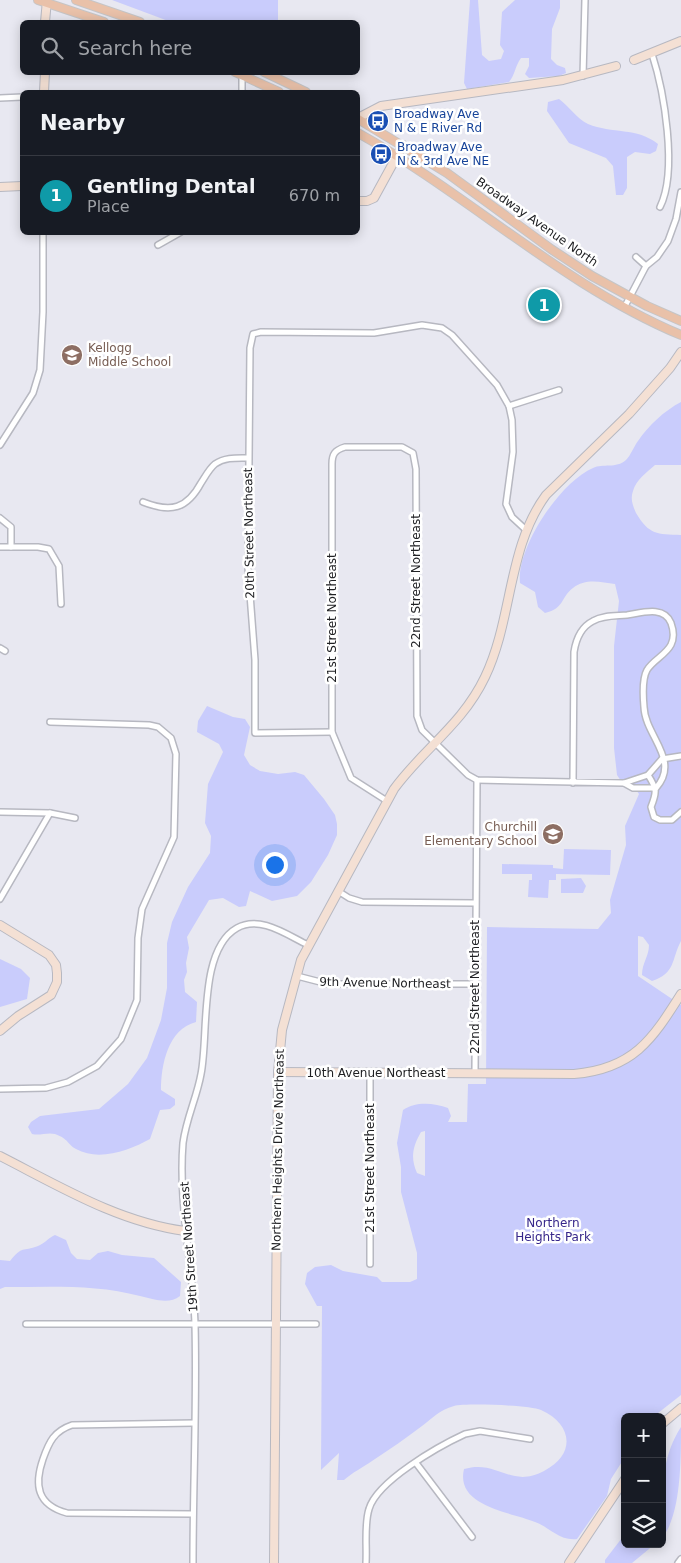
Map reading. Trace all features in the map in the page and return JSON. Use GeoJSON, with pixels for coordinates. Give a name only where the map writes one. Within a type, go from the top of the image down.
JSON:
{"type":"FeatureCollection","features":[{"type":"Feature","properties":{"kind":"main road"},"geometry":{"type":"LineString","coordinates":[[76,0],[134,20]]}},
{"type":"Feature","properties":{"kind":"main road"},"geometry":{"type":"LineString","coordinates":[[44,1],[98,20]]}},
{"type":"Feature","properties":{"kind":"main road"},"geometry":{"type":"LineString","coordinates":[[242,75],[275,90]]}},
{"type":"Feature","properties":{"kind":"main road"},"geometry":{"type":"LineString","coordinates":[[270,75],[302,90]]}},
{"type":"Feature","properties":{"kind":"main road","name":"Broadway Avenue North"},"geometry":{"type":"LineString","coordinates":[[360,119],[471,190],[566,259],[630,297],[681,321]]}},
{"type":"Feature","properties":{"kind":"main road","name":"Broadway Avenue North"},"geometry":{"type":"LineString","coordinates":[[360,134],[452,191],[553,265],[624,308],[681,335]]}},
{"type":"Feature","properties":{"kind":"street"},"geometry":{"type":"LineString","coordinates":[[583,76],[585,0]]}},
{"type":"Feature","properties":{"kind":"street"},"geometry":{"type":"LineString","coordinates":[[44,1],[45,20]]}},
{"type":"Feature","properties":{"kind":"street"},"geometry":{"type":"LineString","coordinates":[[634,60],[681,41]]}},
{"type":"Feature","properties":{"kind":"street"},"geometry":{"type":"LineString","coordinates":[[652,54],[662,91],[667,124],[665,194],[660,207]]}},
{"type":"Feature","properties":{"kind":"street"},"geometry":{"type":"LineString","coordinates":[[360,117],[381,106],[583,76],[616,66]]}},
{"type":"Feature","properties":{"kind":"street"},"geometry":{"type":"LineString","coordinates":[[44,90],[45,75]]}},
{"type":"Feature","properties":{"kind":"street"},"geometry":{"type":"LineString","coordinates":[[240,75],[242,90]]}},
{"type":"Feature","properties":{"kind":"street"},"geometry":{"type":"LineString","coordinates":[[0,98],[20,97]]}},
{"type":"Feature","properties":{"kind":"street"},"geometry":{"type":"LineString","coordinates":[[360,201],[374,198],[403,145]]}},
{"type":"Feature","properties":{"kind":"street"},"geometry":{"type":"LineString","coordinates":[[0,186],[20,186]]}},
{"type":"Feature","properties":{"kind":"street"},"geometry":{"type":"LineString","coordinates":[[624,308],[646,266],[657,257],[668,241],[676,219],[681,192]]}},
{"type":"Feature","properties":{"kind":"street"},"geometry":{"type":"LineString","coordinates":[[0,445],[33,393],[40,370],[44,235]]}},
{"type":"Feature","properties":{"kind":"street"},"geometry":{"type":"LineString","coordinates":[[158,245],[176,235]]}},
{"type":"Feature","properties":{"kind":"street"},"geometry":{"type":"LineString","coordinates":[[636,257],[646,266]]}},
{"type":"Feature","properties":{"kind":"street","name":"20th Street Northeast"},"geometry":{"type":"LineString","coordinates":[[332,732],[254,733],[255,660],[248,568],[250,348],[253,334],[260,332],[374,333],[422,325],[442,328],[452,334],[467,349],[498,385],[509,406]]}},
{"type":"Feature","properties":{"kind":"street","name":"Northern Heights Drive Northeast"},"geometry":{"type":"LineString","coordinates":[[274,1563],[278,1072],[282,1030],[297,976],[308,945],[388,801],[407,772],[466,710],[493,659],[503,627],[525,529],[534,511],[546,495],[629,414],[670,368],[681,352]]}},
{"type":"Feature","properties":{"kind":"street"},"geometry":{"type":"LineString","coordinates":[[525,529],[512,518],[506,504],[513,443],[509,406],[559,390]]}},
{"type":"Feature","properties":{"kind":"street","name":"21st Street Northeast"},"geometry":{"type":"LineString","coordinates":[[373,447],[338,449],[332,458],[332,732],[350,778],[388,801]]}},
{"type":"Feature","properties":{"kind":"street","name":"22nd Street Northeast"},"geometry":{"type":"LineString","coordinates":[[373,447],[408,449],[415,459],[415,704],[418,723],[435,744]]}},
{"type":"Feature","properties":{"kind":"street"},"geometry":{"type":"LineString","coordinates":[[143,502],[156,507],[181,506],[193,498],[214,465],[232,458],[248,458]]}},
{"type":"Feature","properties":{"kind":"street"},"geometry":{"type":"LineString","coordinates":[[0,518],[11,527],[11,547]]}},
{"type":"Feature","properties":{"kind":"street"},"geometry":{"type":"LineString","coordinates":[[0,547],[45,547],[53,554],[60,574],[61,604]]}},
{"type":"Feature","properties":{"kind":"street"},"geometry":{"type":"LineString","coordinates":[[573,782],[575,642],[579,633],[593,620],[657,612],[664,614],[672,624],[669,649],[664,656],[652,663],[646,673],[644,709],[648,723],[667,751],[667,775],[656,788],[633,788],[624,783]]}},
{"type":"Feature","properties":{"kind":"street"},"geometry":{"type":"LineString","coordinates":[[0,1089],[46,1088],[68,1082],[97,1066],[121,1039],[137,1000],[138,938],[142,909],[174,836],[176,754],[174,745],[165,732],[149,725],[50,722]]}},
{"type":"Feature","properties":{"kind":"street"},"geometry":{"type":"LineString","coordinates":[[435,744],[468,775],[477,780],[624,783],[648,775],[658,761],[681,756]]}},
{"type":"Feature","properties":{"kind":"street"},"geometry":{"type":"LineString","coordinates":[[648,775],[656,788],[657,794],[651,807],[654,817],[666,821],[672,820],[681,812]]}},
{"type":"Feature","properties":{"kind":"street","name":"22nd Street Northeast"},"geometry":{"type":"LineString","coordinates":[[475,1073],[477,780]]}},
{"type":"Feature","properties":{"kind":"street"},"geometry":{"type":"LineString","coordinates":[[0,812],[50,813],[75,818]]}},
{"type":"Feature","properties":{"kind":"street"},"geometry":{"type":"LineString","coordinates":[[0,899],[50,813]]}},
{"type":"Feature","properties":{"kind":"street"},"geometry":{"type":"LineString","coordinates":[[338,891],[349,898],[362,902],[475,903]]}},
{"type":"Feature","properties":{"kind":"street","name":"19th Street Northeast"},"geometry":{"type":"LineString","coordinates":[[193,1563],[195,1323],[185,1231],[183,1144],[201,1075],[212,971],[220,944],[236,928],[257,923],[279,930],[308,945]]}},
{"type":"Feature","properties":{"kind":"street"},"geometry":{"type":"LineString","coordinates":[[0,925],[49,955],[56,965],[57,973],[57,982],[52,995],[18,1016],[0,1031]]}},
{"type":"Feature","properties":{"kind":"street","name":"9th Avenue Northeast"},"geometry":{"type":"LineString","coordinates":[[297,976],[328,984],[475,984]]}},
{"type":"Feature","properties":{"kind":"street","name":"10th Avenue Northeast"},"geometry":{"type":"LineString","coordinates":[[278,1072],[574,1074],[612,1067],[641,1048],[681,994]]}},
{"type":"Feature","properties":{"kind":"street","name":"21st Street Northeast"},"geometry":{"type":"LineString","coordinates":[[370,1072],[370,1264]]}},
{"type":"Feature","properties":{"kind":"street"},"geometry":{"type":"LineString","coordinates":[[0,1156],[119,1214],[148,1224],[185,1231]]}},
{"type":"Feature","properties":{"kind":"street"},"geometry":{"type":"LineString","coordinates":[[26,1324],[316,1324]]}},
{"type":"Feature","properties":{"kind":"street"},"geometry":{"type":"LineString","coordinates":[[666,1421],[681,1408]]}},
{"type":"Feature","properties":{"kind":"street"},"geometry":{"type":"LineString","coordinates":[[193,1514],[67,1513],[48,1505],[42,1497],[38,1481],[49,1441],[56,1433],[72,1425],[194,1423]]}},
{"type":"Feature","properties":{"kind":"street"},"geometry":{"type":"LineString","coordinates":[[366,1563],[367,1524],[373,1499],[387,1482],[457,1438],[473,1432],[490,1432],[530,1439]]}},
{"type":"Feature","properties":{"kind":"street"},"geometry":{"type":"LineString","coordinates":[[416,1463],[472,1537]]}},
{"type":"Feature","properties":{"kind":"street"},"geometry":{"type":"LineString","coordinates":[[569,1563],[621,1485]]}},
{"type":"Feature","properties":{"kind":"street"},"geometry":{"type":"LineString","coordinates":[[678,1563],[681,1558]]}},
{"type":"Feature","properties":{"kind":"green space"},"geometry":{"type":"Polygon","coordinates":[[[112,0],[278,0],[278,20],[166,20],[112,0]]]}},
{"type":"Feature","properties":{"kind":"green space"},"geometry":{"type":"Polygon","coordinates":[[[470,0],[478,0],[482,55],[489,61],[501,59],[504,51],[500,45],[502,12],[515,0],[560,0],[560,8],[552,29],[551,59],[557,65],[565,68],[566,73],[559,76],[529,78],[525,74],[529,66],[529,58],[521,58],[509,82],[467,89],[464,83],[470,0]]]}},
{"type":"Feature","properties":{"kind":"green space"},"geometry":{"type":"Polygon","coordinates":[[[559,99],[588,124],[642,135],[658,144],[656,151],[650,154],[635,152],[627,157],[627,188],[623,195],[616,195],[613,166],[606,158],[569,143],[547,111],[548,102],[559,99]]]}},
{"type":"Feature","properties":{"kind":"green space","name":"Northern Heights Park"},"geometry":{"type":"Polygon","coordinates":[[[681,402],[681,465],[655,465],[637,483],[632,497],[636,513],[645,526],[654,532],[681,535],[681,941],[669,970],[660,978],[652,981],[642,975],[649,945],[643,937],[638,936],[638,976],[681,1005],[681,1395],[658,1413],[621,1413],[621,1463],[611,1479],[607,1496],[577,1539],[571,1539],[560,1536],[535,1522],[500,1511],[476,1500],[468,1492],[464,1482],[464,1469],[486,1468],[513,1476],[532,1476],[544,1471],[562,1457],[566,1448],[564,1431],[552,1416],[535,1408],[498,1405],[454,1406],[440,1412],[344,1480],[337,1480],[339,1453],[321,1470],[322,1306],[317,1306],[305,1284],[307,1273],[315,1267],[331,1265],[343,1271],[377,1277],[382,1282],[410,1282],[417,1279],[417,1253],[401,1192],[401,1167],[397,1143],[403,1110],[419,1104],[437,1105],[448,1108],[451,1116],[448,1122],[467,1122],[468,1084],[486,1084],[487,927],[598,929],[611,913],[610,900],[626,845],[625,826],[639,794],[634,787],[625,787],[617,775],[614,748],[614,646],[619,601],[615,584],[588,582],[578,585],[569,592],[559,606],[545,613],[538,607],[535,592],[520,583],[521,569],[525,552],[533,535],[554,501],[580,476],[593,468],[614,465],[626,460],[647,429],[663,414],[681,402]],[[425,1131],[421,1132],[414,1147],[413,1157],[417,1173],[425,1176],[425,1131]]]}},
{"type":"Feature","properties":{"kind":"green space"},"geometry":{"type":"Polygon","coordinates":[[[207,706],[233,717],[245,719],[250,727],[244,755],[250,765],[260,771],[278,774],[295,772],[304,775],[335,815],[337,835],[328,855],[311,882],[297,896],[272,901],[250,891],[246,906],[239,907],[223,898],[209,900],[187,937],[189,948],[186,963],[187,972],[184,980],[185,992],[197,1002],[196,1022],[186,1026],[173,1040],[165,1059],[161,1080],[161,1090],[175,1099],[175,1105],[170,1109],[160,1110],[150,1139],[114,1153],[85,1153],[73,1147],[60,1136],[55,1134],[32,1134],[28,1127],[31,1122],[40,1116],[99,1109],[128,1084],[147,1058],[161,1020],[167,988],[167,943],[172,922],[188,887],[210,853],[211,836],[205,823],[208,784],[223,752],[219,744],[197,732],[198,721],[207,706]]]}},
{"type":"Feature","properties":{"kind":"green space"},"geometry":{"type":"Polygon","coordinates":[[[564,849],[611,850],[610,875],[556,874],[556,880],[549,880],[548,898],[528,897],[529,880],[532,880],[532,874],[502,874],[502,864],[553,865],[553,868],[563,869],[564,849]]]}},
{"type":"Feature","properties":{"kind":"green space"},"geometry":{"type":"Polygon","coordinates":[[[581,878],[586,886],[583,893],[561,893],[561,879],[581,878]]]}},
{"type":"Feature","properties":{"kind":"green space"},"geometry":{"type":"Polygon","coordinates":[[[0,959],[21,969],[30,978],[27,999],[0,1007],[0,959]]]}},
{"type":"Feature","properties":{"kind":"green space"},"geometry":{"type":"Polygon","coordinates":[[[55,1235],[66,1240],[71,1253],[77,1259],[90,1260],[98,1253],[108,1251],[122,1255],[154,1258],[181,1282],[180,1296],[166,1301],[123,1292],[90,1288],[5,1287],[0,1289],[0,1260],[10,1261],[20,1251],[40,1245],[55,1235]]]}},
{"type":"Feature","properties":{"kind":"green space"},"geometry":{"type":"Polygon","coordinates":[[[681,1427],[679,1487],[673,1516],[666,1531],[666,1464],[674,1440],[681,1427]]]}},
{"type":"Feature","properties":{"kind":"green space"},"geometry":{"type":"Polygon","coordinates":[[[621,1539],[621,1548],[650,1548],[632,1563],[605,1563],[605,1560],[621,1539]]]}},
{"type":"Feature","properties":{"kind":"place","name":"Broadway Ave N & E River Rd"},"geometry":{"type":"Point","coordinates":[378,121]}},
{"type":"Feature","properties":{"kind":"place","name":"Broadway Ave N & 3rd Ave NE"},"geometry":{"type":"Point","coordinates":[381,154]}},
{"type":"Feature","properties":{"kind":"place","name":"Gentling Dental"},"geometry":{"type":"Point","coordinates":[544,305]}},
{"type":"Feature","properties":{"kind":"place","name":"Kellogg Middle School"},"geometry":{"type":"Point","coordinates":[72,355]}},
{"type":"Feature","properties":{"kind":"place","name":"Churchill Elementary School"},"geometry":{"type":"Point","coordinates":[553,834]}}]}
